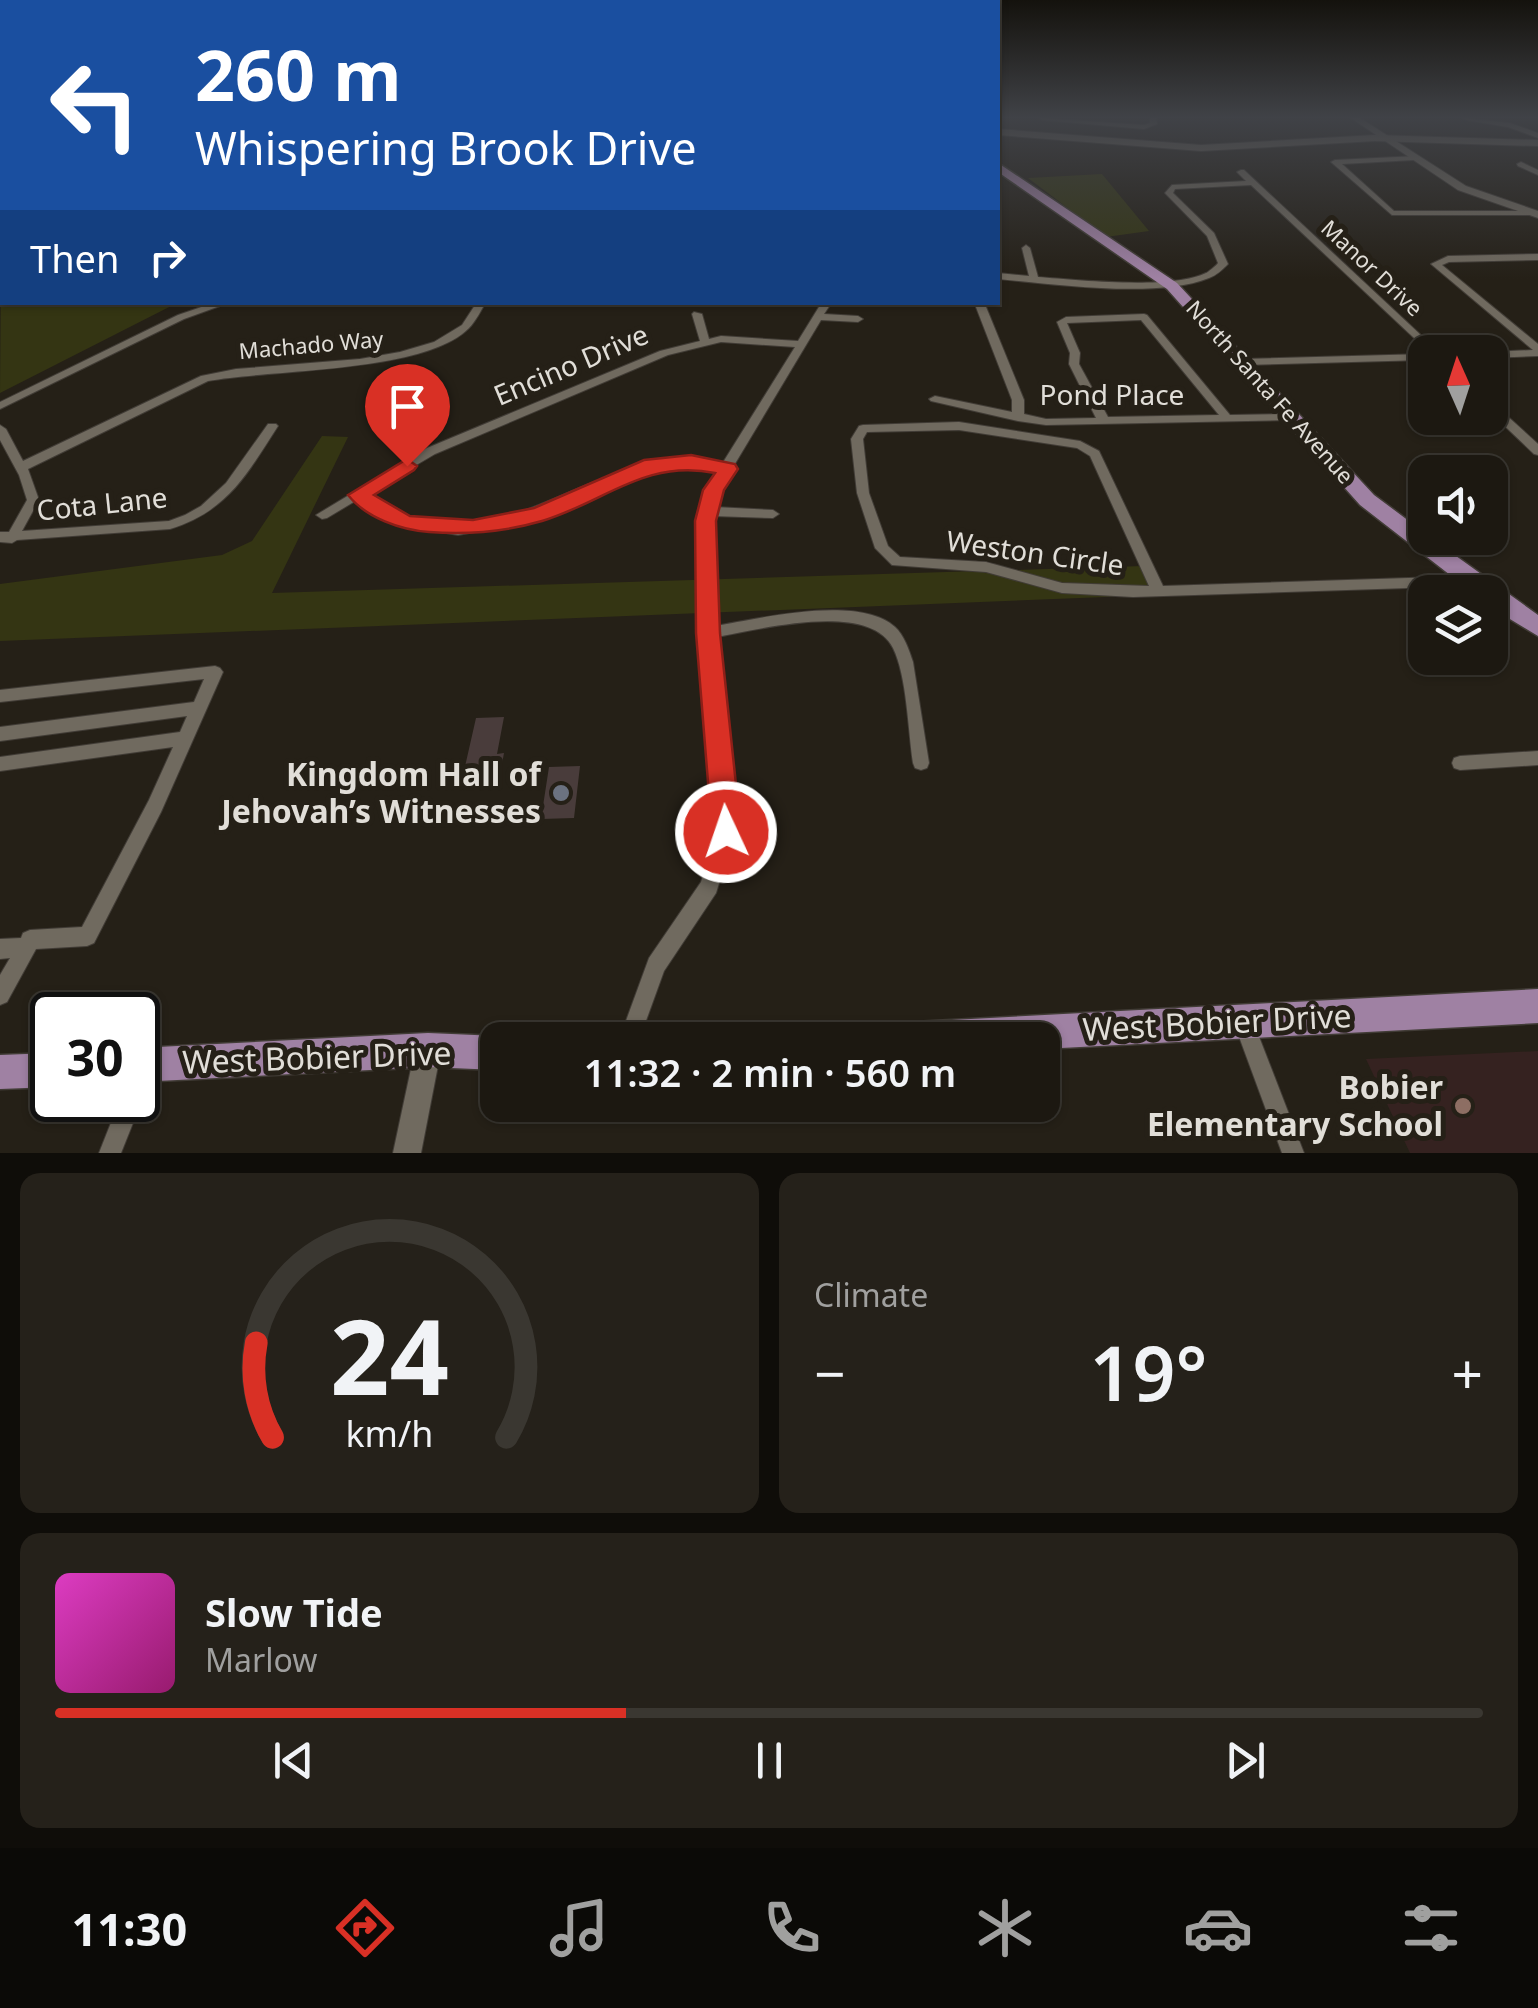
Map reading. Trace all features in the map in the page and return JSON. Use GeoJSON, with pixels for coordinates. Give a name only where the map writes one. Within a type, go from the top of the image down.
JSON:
{"type":"FeatureCollection","features":[{"type":"Feature","properties":{"kind":"main road","name":"North Santa Fe Avenue"},"geometry":{"type":"LineString","coordinates":[[1005,172],[1172,286],[1367,500],[1463,575]]}},
{"type":"Feature","properties":{"kind":"main road","name":"North Santa Fe Avenue"},"geometry":{"type":"LineString","coordinates":[[1508,607],[1538,627]]}},
{"type":"Feature","properties":{"kind":"main road","name":"West Bobier Drive"},"geometry":{"type":"LineString","coordinates":[[1060,1031],[1538,1006]]}},
{"type":"Feature","properties":{"kind":"main road","name":"West Bobier Drive"},"geometry":{"type":"LineString","coordinates":[[160,1064],[428,1050],[480,1052]]}},
{"type":"Feature","properties":{"kind":"main road"},"geometry":{"type":"LineString","coordinates":[[0,1072],[30,1071]]}},
{"type":"Feature","properties":{"kind":"street","name":"Manor Drive"},"geometry":{"type":"LineString","coordinates":[[1241,172],[1416,335]]}},
{"type":"Feature","properties":{"kind":"street"},"geometry":{"type":"LineString","coordinates":[[1345,172],[1383,209],[1404,215],[1536,214]]}},
{"type":"Feature","properties":{"kind":"street"},"geometry":{"type":"LineString","coordinates":[[1436,172],[1469,192],[1536,214]]}},
{"type":"Feature","properties":{"kind":"street"},"geometry":{"type":"LineString","coordinates":[[1000,276],[1172,286],[1210,278],[1223,264],[1210,235],[1169,193],[1172,187],[1252,183]]}},
{"type":"Feature","properties":{"kind":"street"},"geometry":{"type":"LineString","coordinates":[[1026,248],[1034,278]]}},
{"type":"Feature","properties":{"kind":"street"},"geometry":{"type":"LineString","coordinates":[[1538,257],[1456,258],[1436,264],[1538,351]]}},
{"type":"Feature","properties":{"kind":"street"},"geometry":{"type":"LineString","coordinates":[[1522,258],[1538,270]]}},
{"type":"Feature","properties":{"kind":"street"},"geometry":{"type":"LineString","coordinates":[[0,406],[181,317],[219,305]]}},
{"type":"Feature","properties":{"kind":"street","name":"Machado Way"},"geometry":{"type":"LineString","coordinates":[[22,467],[205,378],[236,370],[402,357],[436,348],[459,336],[477,318],[481,305]]}},
{"type":"Feature","properties":{"kind":"street"},"geometry":{"type":"LineString","coordinates":[[635,1022],[656,964],[710,887],[726,832],[708,633],[706,511],[824,305]]}},
{"type":"Feature","properties":{"kind":"street"},"geometry":{"type":"LineString","coordinates":[[980,305],[1018,400],[1018,418]]}},
{"type":"Feature","properties":{"kind":"street"},"geometry":{"type":"LineString","coordinates":[[697,314],[704,340]]}},
{"type":"Feature","properties":{"kind":"street"},"geometry":{"type":"LineString","coordinates":[[816,316],[858,319]]}},
{"type":"Feature","properties":{"kind":"street"},"geometry":{"type":"LineString","coordinates":[[1104,421],[1074,364],[1075,353],[1062,322],[1066,320],[1144,317],[1228,418]]}},
{"type":"Feature","properties":{"kind":"street","name":"Encino Drive"},"geometry":{"type":"LineString","coordinates":[[322,515],[431,451],[704,340],[745,338],[799,344]]}},
{"type":"Feature","properties":{"kind":"street"},"geometry":{"type":"LineString","coordinates":[[1508,354],[1538,351]]}},
{"type":"Feature","properties":{"kind":"street"},"geometry":{"type":"LineString","coordinates":[[1244,362],[1408,357]]}},
{"type":"Feature","properties":{"kind":"street","name":"Pond Place"},"geometry":{"type":"LineString","coordinates":[[935,399],[1018,418],[1104,421],[1292,417]]}},
{"type":"Feature","properties":{"kind":"street"},"geometry":{"type":"LineString","coordinates":[[1508,423],[1538,452]]}},
{"type":"Feature","properties":{"kind":"street","name":"Cota Lane"},"geometry":{"type":"LineString","coordinates":[[4,538],[170,525],[198,515],[226,494],[272,426]]}},
{"type":"Feature","properties":{"kind":"street","name":"Weston Circle"},"geometry":{"type":"LineString","coordinates":[[1158,591],[1094,454],[1080,444],[959,426],[863,429],[857,439],[857,469],[872,522],[882,548],[897,562],[986,566],[1062,588],[1158,591],[1408,590]]}},
{"type":"Feature","properties":{"kind":"street"},"geometry":{"type":"LineString","coordinates":[[0,429],[22,467],[32,500],[28,515],[4,538]]}},
{"type":"Feature","properties":{"kind":"street"},"geometry":{"type":"LineString","coordinates":[[358,495],[405,523],[473,528],[538,514],[651,465],[691,462],[728,469]]}},
{"type":"Feature","properties":{"kind":"street"},"geometry":{"type":"LineString","coordinates":[[706,511],[772,514]]}},
{"type":"Feature","properties":{"kind":"street"},"geometry":{"type":"LineString","coordinates":[[708,633],[848,614],[879,621],[901,647],[921,763]]}},
{"type":"Feature","properties":{"kind":"street"},"geometry":{"type":"LineString","coordinates":[[0,696],[215,672],[155,806],[86,936],[30,940],[0,995]]}},
{"type":"Feature","properties":{"kind":"street"},"geometry":{"type":"LineString","coordinates":[[0,734],[198,708]]}},
{"type":"Feature","properties":{"kind":"street"},"geometry":{"type":"LineString","coordinates":[[0,764],[183,739]]}},
{"type":"Feature","properties":{"kind":"street"},"geometry":{"type":"LineString","coordinates":[[1460,763],[1538,758]]}},
{"type":"Feature","properties":{"kind":"street"},"geometry":{"type":"LineString","coordinates":[[0,949],[27,947]]}},
{"type":"Feature","properties":{"kind":"street"},"geometry":{"type":"LineString","coordinates":[[1244,1022],[1293,1153]]}},
{"type":"Feature","properties":{"kind":"street"},"geometry":{"type":"LineString","coordinates":[[407,1153],[428,1050]]}},
{"type":"Feature","properties":{"kind":"street"},"geometry":{"type":"LineString","coordinates":[[110,1153],[122,1123]]}},
{"type":"Feature","properties":{"kind":"shaded area"},"geometry":{"type":"Polygon","coordinates":[[[1102,174],[1149,231],[1106,237],[1028,178],[1102,174]]]}},
{"type":"Feature","properties":{"kind":"shaded area"},"geometry":{"type":"Polygon","coordinates":[[[1,305],[173,305],[0,393],[1,305]]]}},
{"type":"Feature","properties":{"kind":"shaded area"},"geometry":{"type":"Polygon","coordinates":[[[322,436],[348,437],[272,593],[1143,566],[1156,595],[0,641],[0,584],[222,555],[252,541],[322,436]]]}},
{"type":"Feature","properties":{"kind":"shaded area","name":"Bobier Elementary School"},"geometry":{"type":"Polygon","coordinates":[[[1538,1051],[1538,1153],[1410,1153],[1366,1059],[1538,1051]]]}},
{"type":"Feature","properties":{"kind":"building","name":"Kingdom Hall of Jehovah’s Witnesses"},"geometry":{"type":"Polygon","coordinates":[[[504,717],[497,754],[504,753],[502,764],[494,764],[493,770],[464,771],[476,718],[504,717]]]}},
{"type":"Feature","properties":{"kind":"building","name":"Kingdom Hall of Jehovah’s Witnesses"},"geometry":{"type":"Polygon","coordinates":[[[580,766],[574,818],[541,819],[549,767],[580,766]]]}},
{"type":"Feature","properties":{"kind":"place","name":"Kingdom Hall of Jehovah’s Witnesses"},"geometry":{"type":"Point","coordinates":[561,793]}},
{"type":"Feature","properties":{"kind":"place","name":"Bobier Elementary School"},"geometry":{"type":"Point","coordinates":[1463,1106]}},
{"type":"Feature","properties":{"kind":"route"},"geometry":{"type":"LineString","coordinates":[[407,466],[358,495],[384,514],[405,523],[473,528],[506,524],[538,514],[651,465],[691,462],[728,469],[714,490],[705,521],[708,633],[728,817],[726,832]]}}]}
